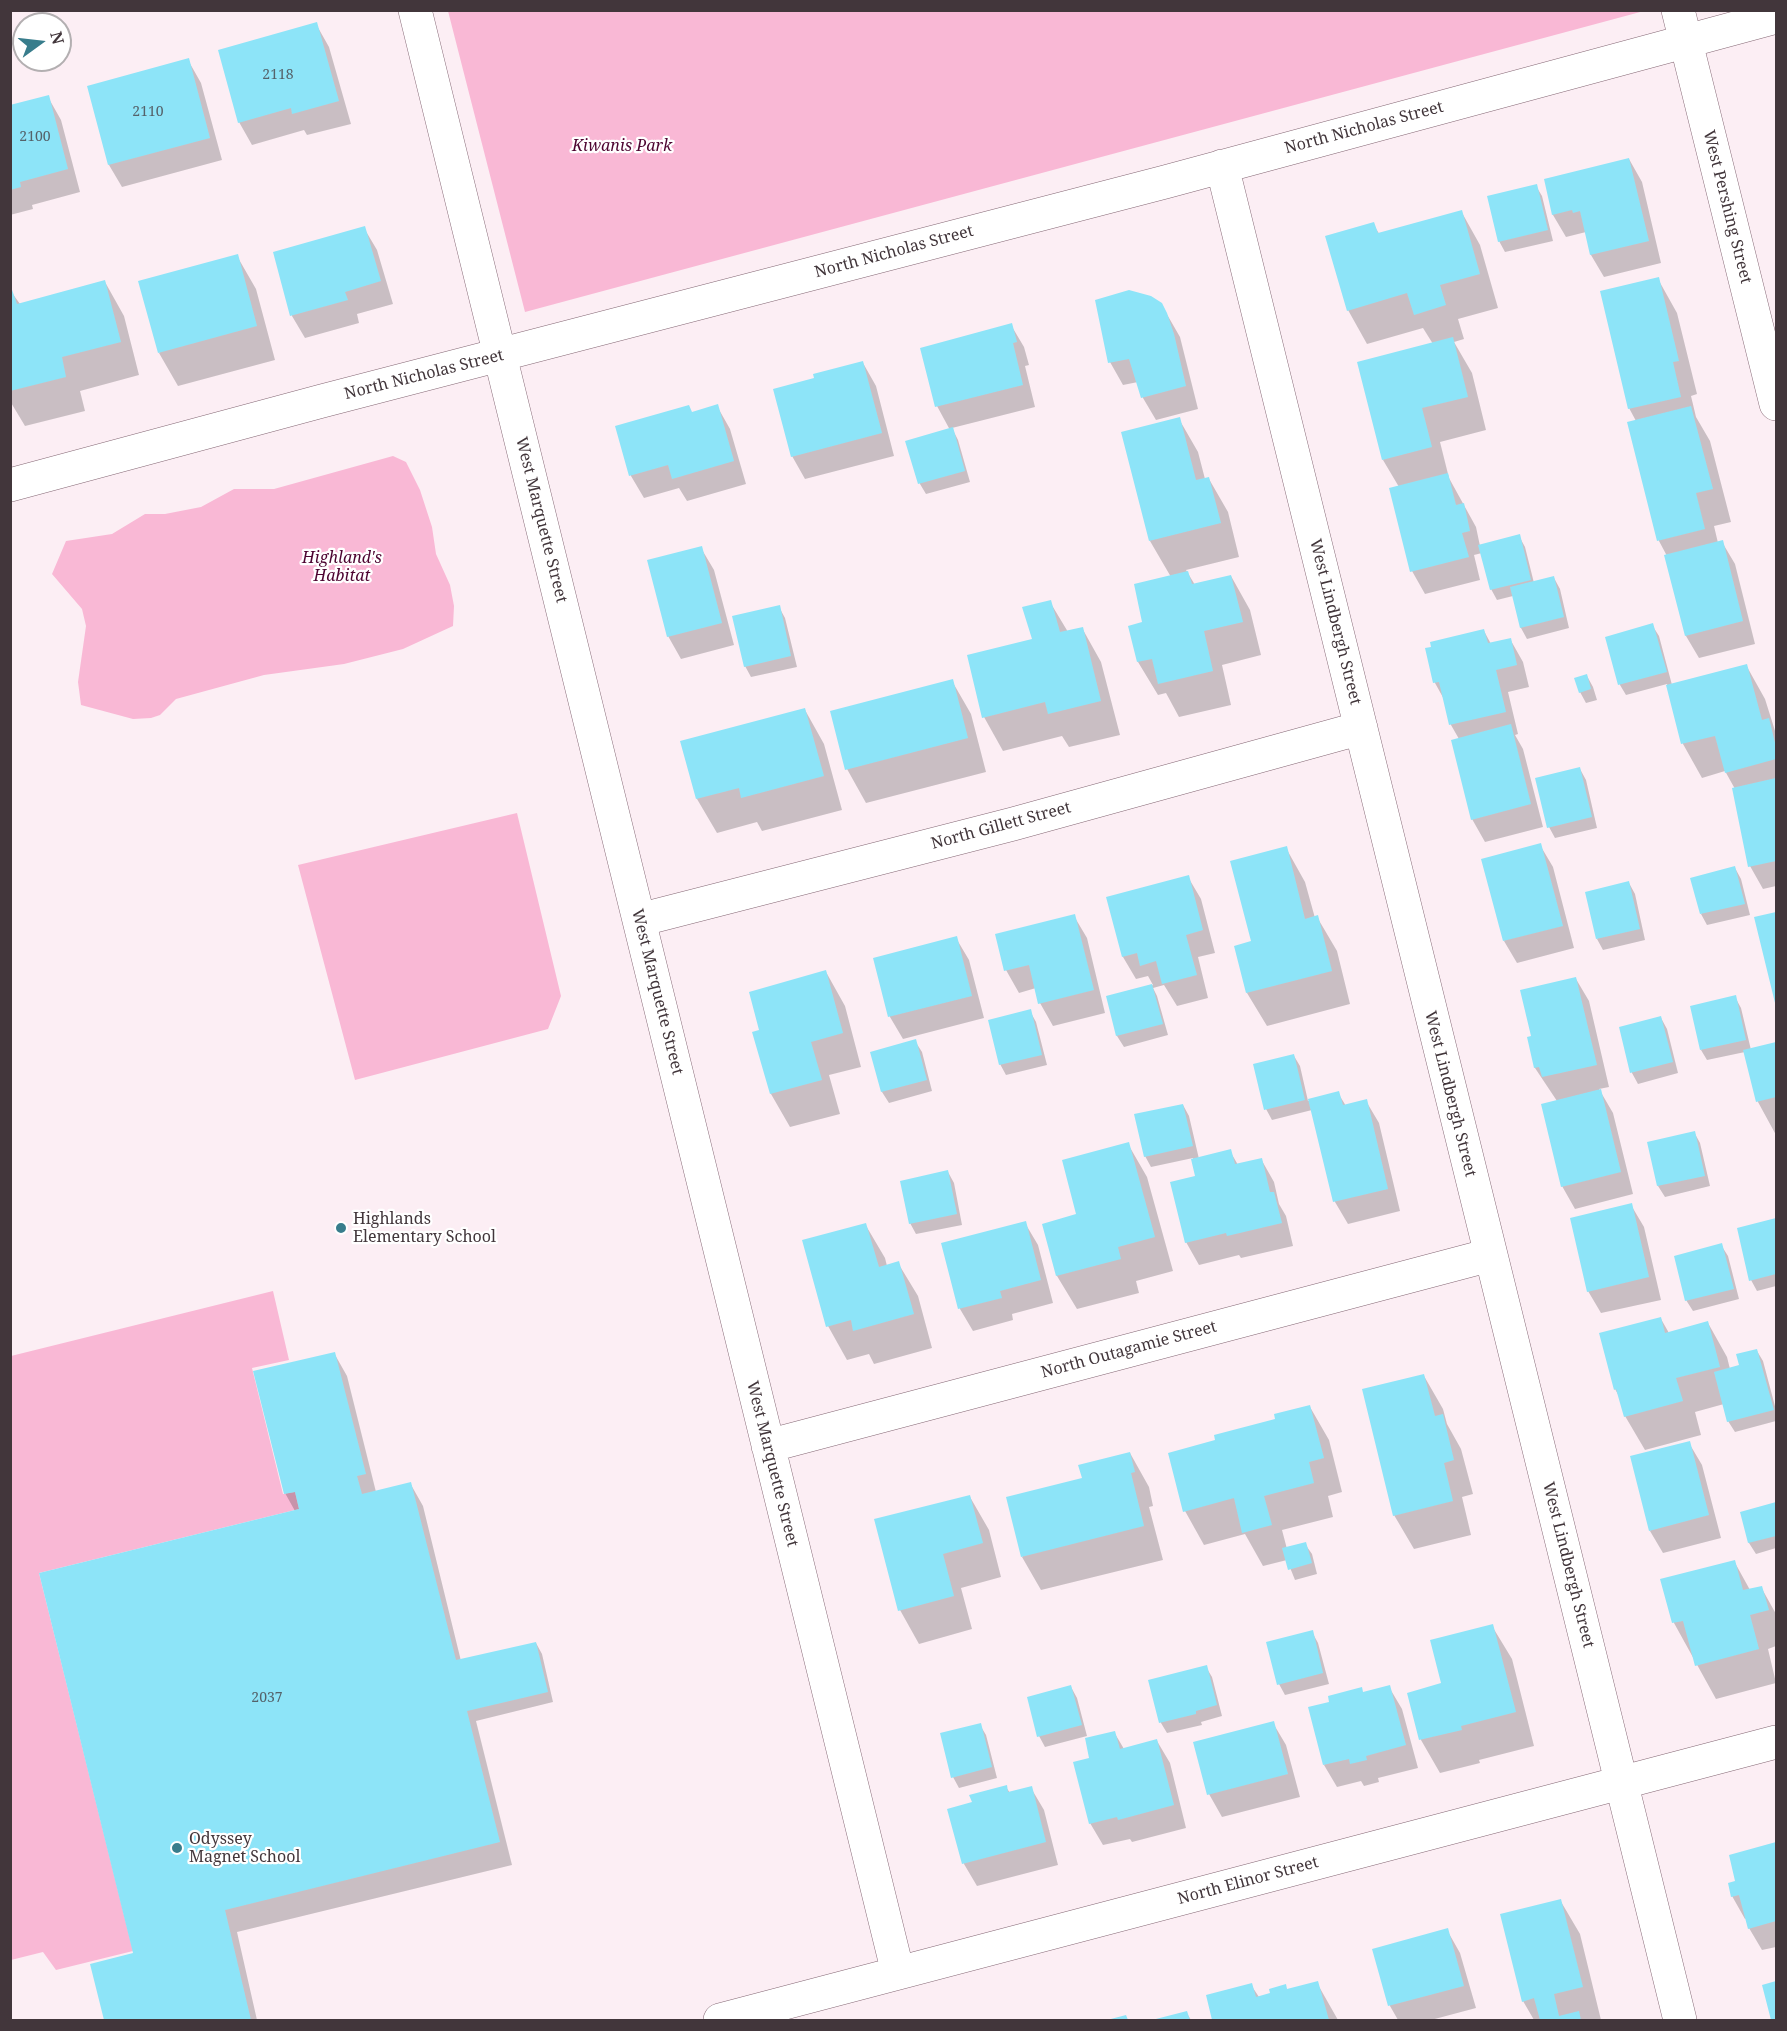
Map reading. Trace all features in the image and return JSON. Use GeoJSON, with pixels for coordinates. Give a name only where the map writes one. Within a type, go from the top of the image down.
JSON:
{"type":"FeatureCollection","features":[{"type":"Feature","properties":{"kind":"street","name":"West Marquette Street"},"geometry":{"type":"LineString","coordinates":[[415,10],[898,1973]]}},
{"type":"Feature","properties":{"kind":"street","name":"West Pershing Street"},"geometry":{"type":"LineString","coordinates":[[1678,10],[1776,404]]}},
{"type":"Feature","properties":{"kind":"street","name":"North Nicholas Street"},"geometry":{"type":"LineString","coordinates":[[10,485],[322,401],[1222,166],[1776,17]]}},
{"type":"Feature","properties":{"kind":"street","name":"West Lindbergh Street"},"geometry":{"type":"LineString","coordinates":[[1222,166],[1680,2020]]}},
{"type":"Feature","properties":{"kind":"street","name":"North Gillett Street"},"geometry":{"type":"LineString","coordinates":[[639,920],[1001,826],[1361,728]]}},
{"type":"Feature","properties":{"kind":"street","name":"North Outagamie Street"},"geometry":{"type":"LineString","coordinates":[[768,1446],[1490,1255]]}},
{"type":"Feature","properties":{"kind":"street","name":"North Elinor Street"},"geometry":{"type":"LineString","coordinates":[[720,2020],[1776,1742]]}},
{"type":"Feature","properties":{"kind":"green space","name":"Kiwanis Park"},"geometry":{"type":"Polygon","coordinates":[[[448,10],[1644,11],[525,312],[448,10]]]}},
{"type":"Feature","properties":{"kind":"green space","name":"Highland's Habitat"},"geometry":{"type":"Polygon","coordinates":[[[393,456],[406,462],[420,490],[432,527],[436,554],[450,585],[454,606],[453,626],[403,649],[344,664],[264,675],[176,699],[160,715],[151,718],[133,719],[81,705],[78,682],[86,626],[82,609],[52,574],[66,541],[112,534],[145,514],[165,514],[201,507],[234,489],[274,489],[393,456]]]}},
{"type":"Feature","properties":{"kind":"green space"},"geometry":{"type":"Polygon","coordinates":[[[517,813],[561,996],[548,1029],[355,1080],[298,865],[517,813]]]}},
{"type":"Feature","properties":{"kind":"green space"},"geometry":{"type":"Polygon","coordinates":[[[273,1291],[289,1360],[252,1368],[283,1494],[295,1492],[299,1509],[39,1573],[133,1951],[56,1970],[43,1952],[11,1960],[11,1356],[273,1291]]]}},
{"type":"Feature","properties":{"kind":"building"},"geometry":{"type":"Polygon","coordinates":[[[317,22],[339,101],[292,114],[291,108],[238,123],[218,50],[317,22]]]}},
{"type":"Feature","properties":{"kind":"building"},"geometry":{"type":"Polygon","coordinates":[[[189,58],[210,138],[108,165],[87,86],[189,58]]]}},
{"type":"Feature","properties":{"kind":"building"},"geometry":{"type":"Polygon","coordinates":[[[49,95],[68,169],[20,182],[21,187],[10,190],[10,105],[49,95]]]}},
{"type":"Feature","properties":{"kind":"building"},"geometry":{"type":"Polygon","coordinates":[[[1629,158],[1649,241],[1590,255],[1580,211],[1573,213],[1572,210],[1552,215],[1544,179],[1629,158]]]}},
{"type":"Feature","properties":{"kind":"building"},"geometry":{"type":"Polygon","coordinates":[[[1537,184],[1548,230],[1498,242],[1487,196],[1537,184]]]}},
{"type":"Feature","properties":{"kind":"building"},"geometry":{"type":"Polygon","coordinates":[[[1462,210],[1480,274],[1440,285],[1446,305],[1414,315],[1407,293],[1347,311],[1325,236],[1374,222],[1378,233],[1462,210]]]}},
{"type":"Feature","properties":{"kind":"building"},"geometry":{"type":"Polygon","coordinates":[[[365,226],[381,281],[345,292],[348,300],[290,316],[273,252],[365,226]]]}},
{"type":"Feature","properties":{"kind":"building"},"geometry":{"type":"Polygon","coordinates":[[[238,254],[257,326],[158,353],[138,281],[238,254]]]}},
{"type":"Feature","properties":{"kind":"building"},"geometry":{"type":"Polygon","coordinates":[[[1659,277],[1679,361],[1673,362],[1681,397],[1628,409],[1600,291],[1659,277]]]}},
{"type":"Feature","properties":{"kind":"building"},"geometry":{"type":"Polygon","coordinates":[[[105,280],[121,342],[62,357],[66,377],[10,391],[10,284],[17,304],[105,280]]]}},
{"type":"Feature","properties":{"kind":"building"},"geometry":{"type":"Polygon","coordinates":[[[1129,290],[1151,296],[1162,303],[1174,334],[1186,386],[1141,398],[1129,359],[1108,363],[1095,300],[1129,290]]]}},
{"type":"Feature","properties":{"kind":"building"},"geometry":{"type":"Polygon","coordinates":[[[1012,323],[1017,342],[1013,343],[1023,385],[935,407],[920,348],[1012,323]]]}},
{"type":"Feature","properties":{"kind":"building"},"geometry":{"type":"Polygon","coordinates":[[[1453,337],[1468,397],[1422,408],[1432,447],[1382,460],[1357,362],[1453,337]]]}},
{"type":"Feature","properties":{"kind":"building"},"geometry":{"type":"Polygon","coordinates":[[[863,361],[882,433],[791,457],[773,389],[814,378],[813,374],[863,361]]]}},
{"type":"Feature","properties":{"kind":"building"},"geometry":{"type":"Polygon","coordinates":[[[718,404],[734,461],[672,479],[668,465],[629,476],[615,426],[689,405],[692,412],[718,404]]]}},
{"type":"Feature","properties":{"kind":"building"},"geometry":{"type":"Polygon","coordinates":[[[1691,406],[1713,489],[1696,493],[1705,529],[1657,541],[1627,422],[1691,406]]]}},
{"type":"Feature","properties":{"kind":"building"},"geometry":{"type":"Polygon","coordinates":[[[1180,417],[1196,480],[1209,477],[1221,523],[1149,541],[1121,432],[1180,417]]]}},
{"type":"Feature","properties":{"kind":"building"},"geometry":{"type":"Polygon","coordinates":[[[953,427],[965,471],[918,484],[905,441],[953,427]]]}},
{"type":"Feature","properties":{"kind":"building"},"geometry":{"type":"Polygon","coordinates":[[[1448,473],[1456,505],[1464,503],[1470,531],[1462,533],[1469,557],[1410,572],[1389,488],[1448,473]]]}},
{"type":"Feature","properties":{"kind":"building"},"geometry":{"type":"Polygon","coordinates":[[[1520,534],[1531,580],[1490,590],[1478,545],[1520,534]]]}},
{"type":"Feature","properties":{"kind":"building"},"geometry":{"type":"Polygon","coordinates":[[[1723,540],[1743,621],[1685,636],[1664,555],[1723,540]]]}},
{"type":"Feature","properties":{"kind":"building"},"geometry":{"type":"Polygon","coordinates":[[[702,546],[722,623],[667,637],[647,560],[702,546]]]}},
{"type":"Feature","properties":{"kind":"building"},"geometry":{"type":"Polygon","coordinates":[[[1188,571],[1192,584],[1231,575],[1243,622],[1204,631],[1213,671],[1158,684],[1152,659],[1137,662],[1128,626],[1142,622],[1134,584],[1188,571]]]}},
{"type":"Feature","properties":{"kind":"building"},"geometry":{"type":"Polygon","coordinates":[[[1554,576],[1564,617],[1520,628],[1510,587],[1554,576]]]}},
{"type":"Feature","properties":{"kind":"building"},"geometry":{"type":"Polygon","coordinates":[[[1051,600],[1060,632],[1083,627],[1101,701],[1048,714],[1045,702],[982,718],[967,655],[1032,639],[1022,607],[1051,600]]]}},
{"type":"Feature","properties":{"kind":"building"},"geometry":{"type":"Polygon","coordinates":[[[780,605],[791,656],[744,667],[732,616],[780,605]]]}},
{"type":"Feature","properties":{"kind":"building"},"geometry":{"type":"Polygon","coordinates":[[[1653,623],[1667,672],[1618,685],[1605,637],[1653,623]]]}},
{"type":"Feature","properties":{"kind":"building"},"geometry":{"type":"Polygon","coordinates":[[[1484,629],[1488,643],[1511,638],[1517,665],[1496,670],[1506,712],[1449,725],[1439,682],[1433,683],[1425,648],[1431,647],[1430,642],[1484,629]]]}},
{"type":"Feature","properties":{"kind":"building"},"geometry":{"type":"Polygon","coordinates":[[[1747,664],[1762,720],[1769,718],[1776,747],[1776,759],[1725,773],[1715,736],[1681,744],[1666,685],[1747,664]]]}},
{"type":"Feature","properties":{"kind":"building"},"geometry":{"type":"Polygon","coordinates":[[[1587,674],[1591,689],[1579,693],[1574,678],[1587,674]]]}},
{"type":"Feature","properties":{"kind":"building"},"geometry":{"type":"Polygon","coordinates":[[[953,679],[968,738],[845,770],[830,711],[953,679]]]}},
{"type":"Feature","properties":{"kind":"building"},"geometry":{"type":"Polygon","coordinates":[[[805,708],[824,776],[741,798],[739,788],[696,799],[680,741],[805,708]]]}},
{"type":"Feature","properties":{"kind":"building"},"geometry":{"type":"Polygon","coordinates":[[[1511,724],[1531,804],[1471,820],[1451,740],[1511,724]]]}},
{"type":"Feature","properties":{"kind":"building"},"geometry":{"type":"Polygon","coordinates":[[[1580,767],[1592,817],[1547,828],[1535,778],[1580,767]]]}},
{"type":"Feature","properties":{"kind":"building"},"geometry":{"type":"Polygon","coordinates":[[[1776,778],[1776,861],[1748,867],[1732,788],[1776,778]]]}},
{"type":"Feature","properties":{"kind":"building"},"geometry":{"type":"Polygon","coordinates":[[[1541,843],[1563,926],[1503,941],[1481,859],[1541,843]]]}},
{"type":"Feature","properties":{"kind":"building"},"geometry":{"type":"Polygon","coordinates":[[[1287,846],[1305,919],[1318,915],[1332,971],[1246,993],[1234,946],[1251,941],[1230,861],[1287,846]]]}},
{"type":"Feature","properties":{"kind":"building"},"geometry":{"type":"Polygon","coordinates":[[[1735,866],[1745,904],[1700,914],[1690,878],[1735,866]]]}},
{"type":"Feature","properties":{"kind":"building"},"geometry":{"type":"Polygon","coordinates":[[[1189,875],[1203,930],[1186,935],[1197,975],[1162,984],[1156,961],[1140,966],[1137,953],[1122,957],[1106,897],[1189,875]]]}},
{"type":"Feature","properties":{"kind":"building"},"geometry":{"type":"Polygon","coordinates":[[[1629,881],[1640,929],[1596,939],[1585,892],[1629,881]]]}},
{"type":"Feature","properties":{"kind":"building"},"geometry":{"type":"Polygon","coordinates":[[[1776,912],[1776,1007],[1754,917],[1776,912]]]}},
{"type":"Feature","properties":{"kind":"building"},"geometry":{"type":"Polygon","coordinates":[[[1075,914],[1094,990],[1038,1004],[1029,965],[1004,971],[995,934],[1075,914]]]}},
{"type":"Feature","properties":{"kind":"building"},"geometry":{"type":"Polygon","coordinates":[[[957,936],[972,996],[888,1017],[873,958],[957,936]]]}},
{"type":"Feature","properties":{"kind":"building"},"geometry":{"type":"Polygon","coordinates":[[[826,970],[843,1033],[811,1042],[822,1080],[770,1094],[752,1032],[759,1030],[749,992],[826,970]]]}},
{"type":"Feature","properties":{"kind":"building"},"geometry":{"type":"Polygon","coordinates":[[[1576,977],[1597,1065],[1542,1077],[1539,1067],[1534,1068],[1527,1037],[1531,1036],[1520,990],[1576,977]]]}},
{"type":"Feature","properties":{"kind":"building"},"geometry":{"type":"Polygon","coordinates":[[[1152,984],[1163,1024],[1116,1036],[1106,996],[1152,984]]]}},
{"type":"Feature","properties":{"kind":"building"},"geometry":{"type":"Polygon","coordinates":[[[1736,995],[1746,1040],[1700,1050],[1690,1006],[1736,995]]]}},
{"type":"Feature","properties":{"kind":"building"},"geometry":{"type":"Polygon","coordinates":[[[1031,1009],[1042,1055],[999,1065],[988,1020],[1031,1009]]]}},
{"type":"Feature","properties":{"kind":"building"},"geometry":{"type":"Polygon","coordinates":[[[1661,1016],[1673,1062],[1630,1073],[1619,1027],[1661,1016]]]}},
{"type":"Feature","properties":{"kind":"building"},"geometry":{"type":"Polygon","coordinates":[[[916,1039],[927,1080],[881,1092],[870,1052],[916,1039]]]}},
{"type":"Feature","properties":{"kind":"building"},"geometry":{"type":"Polygon","coordinates":[[[1776,1042],[1776,1097],[1756,1102],[1743,1050],[1776,1042]]]}},
{"type":"Feature","properties":{"kind":"building"},"geometry":{"type":"Polygon","coordinates":[[[1294,1054],[1305,1100],[1264,1110],[1253,1064],[1294,1054]]]}},
{"type":"Feature","properties":{"kind":"building"},"geometry":{"type":"Polygon","coordinates":[[[1601,1089],[1621,1172],[1561,1187],[1541,1104],[1601,1089]]]}},
{"type":"Feature","properties":{"kind":"building"},"geometry":{"type":"Polygon","coordinates":[[[1339,1091],[1343,1105],[1367,1099],[1388,1189],[1333,1202],[1308,1099],[1339,1091]]]}},
{"type":"Feature","properties":{"kind":"building"},"geometry":{"type":"Polygon","coordinates":[[[1183,1104],[1193,1146],[1144,1157],[1134,1114],[1183,1104]]]}},
{"type":"Feature","properties":{"kind":"building"},"geometry":{"type":"Polygon","coordinates":[[[1695,1131],[1705,1176],[1657,1186],[1647,1142],[1695,1131]]]}},
{"type":"Feature","properties":{"kind":"building"},"geometry":{"type":"Polygon","coordinates":[[[1129,1142],[1155,1237],[1118,1247],[1121,1259],[1056,1276],[1042,1224],[1076,1214],[1062,1160],[1129,1142]]]}},
{"type":"Feature","properties":{"kind":"building"},"geometry":{"type":"Polygon","coordinates":[[[1231,1149],[1235,1164],[1262,1158],[1270,1192],[1274,1192],[1282,1223],[1185,1243],[1170,1182],[1195,1176],[1191,1159],[1231,1149]]]}},
{"type":"Feature","properties":{"kind":"building"},"geometry":{"type":"Polygon","coordinates":[[[948,1170],[957,1214],[909,1224],[900,1181],[948,1170]]]}},
{"type":"Feature","properties":{"kind":"building"},"geometry":{"type":"Polygon","coordinates":[[[1632,1203],[1649,1277],[1587,1292],[1570,1218],[1632,1203]]]}},
{"type":"Feature","properties":{"kind":"building"},"geometry":{"type":"Polygon","coordinates":[[[1776,1218],[1776,1274],[1749,1281],[1737,1228],[1776,1218]]]}},
{"type":"Feature","properties":{"kind":"building"},"geometry":{"type":"Polygon","coordinates":[[[1026,1221],[1041,1280],[1000,1291],[1002,1298],[958,1309],[941,1243],[1026,1221]]]}},
{"type":"Feature","properties":{"kind":"building"},"geometry":{"type":"Polygon","coordinates":[[[866,1223],[879,1267],[899,1261],[914,1314],[853,1331],[851,1320],[826,1327],[802,1240],[866,1223]]]}},
{"type":"Feature","properties":{"kind":"building"},"geometry":{"type":"Polygon","coordinates":[[[1722,1243],[1734,1289],[1685,1301],[1674,1256],[1722,1243]]]}},
{"type":"Feature","properties":{"kind":"building"},"geometry":{"type":"Polygon","coordinates":[[[1661,1317],[1665,1333],[1708,1321],[1720,1367],[1676,1378],[1683,1401],[1624,1417],[1616,1389],[1614,1390],[1599,1333],[1661,1317]]]}},
{"type":"Feature","properties":{"kind":"building"},"geometry":{"type":"Polygon","coordinates":[[[1757,1349],[1774,1410],[1727,1422],[1714,1372],[1739,1365],[1736,1354],[1757,1349]]]}},
{"type":"Feature","properties":{"kind":"building"},"geometry":{"type":"Polygon","coordinates":[[[335,1352],[366,1474],[357,1476],[362,1494],[411,1482],[456,1660],[536,1642],[548,1692],[467,1711],[500,1842],[225,1910],[251,2020],[104,2020],[90,1964],[133,1953],[39,1573],[299,1509],[295,1492],[284,1494],[253,1371],[335,1352]]]}},
{"type":"Feature","properties":{"kind":"building"},"geometry":{"type":"Polygon","coordinates":[[[1424,1374],[1435,1416],[1443,1414],[1454,1460],[1444,1463],[1453,1501],[1393,1516],[1362,1389],[1424,1374]]]}},
{"type":"Feature","properties":{"kind":"building"},"geometry":{"type":"Polygon","coordinates":[[[1310,1405],[1324,1458],[1309,1462],[1314,1483],[1264,1496],[1272,1525],[1242,1533],[1234,1498],[1183,1512],[1168,1453],[1215,1440],[1214,1435],[1275,1419],[1274,1414],[1310,1405]]]}},
{"type":"Feature","properties":{"kind":"building"},"geometry":{"type":"Polygon","coordinates":[[[1690,1441],[1709,1515],[1649,1531],[1630,1456],[1690,1441]]]}},
{"type":"Feature","properties":{"kind":"building"},"geometry":{"type":"Polygon","coordinates":[[[1130,1452],[1135,1472],[1131,1473],[1144,1526],[1021,1557],[1006,1497],[1082,1478],[1078,1465],[1130,1452]]]}},
{"type":"Feature","properties":{"kind":"building"},"geometry":{"type":"Polygon","coordinates":[[[970,1495],[983,1543],[943,1554],[954,1596],[898,1611],[874,1519],[970,1495]]]}},
{"type":"Feature","properties":{"kind":"building"},"geometry":{"type":"Polygon","coordinates":[[[1776,1502],[1776,1536],[1748,1543],[1740,1512],[1776,1502]]]}},
{"type":"Feature","properties":{"kind":"building"},"geometry":{"type":"Polygon","coordinates":[[[1306,1542],[1312,1563],[1288,1570],[1282,1548],[1306,1542]]]}},
{"type":"Feature","properties":{"kind":"building"},"geometry":{"type":"Polygon","coordinates":[[[1735,1560],[1743,1590],[1762,1586],[1769,1610],[1750,1615],[1759,1649],[1695,1666],[1683,1621],[1672,1623],[1660,1579],[1735,1560]]]}},
{"type":"Feature","properties":{"kind":"building"},"geometry":{"type":"Polygon","coordinates":[[[1493,1624],[1516,1712],[1461,1726],[1462,1730],[1419,1740],[1407,1693],[1441,1683],[1430,1640],[1493,1624]]]}},
{"type":"Feature","properties":{"kind":"building"},"geometry":{"type":"Polygon","coordinates":[[[1313,1630],[1323,1673],[1277,1685],[1266,1642],[1313,1630]]]}},
{"type":"Feature","properties":{"kind":"building"},"geometry":{"type":"Polygon","coordinates":[[[1207,1665],[1217,1705],[1196,1711],[1196,1714],[1159,1723],[1148,1680],[1207,1665]]]}},
{"type":"Feature","properties":{"kind":"building"},"geometry":{"type":"Polygon","coordinates":[[[1071,1685],[1082,1725],[1037,1737],[1027,1697],[1071,1685]]]}},
{"type":"Feature","properties":{"kind":"building"},"geometry":{"type":"Polygon","coordinates":[[[1390,1685],[1406,1745],[1366,1756],[1367,1760],[1350,1764],[1349,1759],[1323,1765],[1308,1707],[1329,1702],[1328,1696],[1362,1687],[1363,1692],[1390,1685]]]}},
{"type":"Feature","properties":{"kind":"building"},"geometry":{"type":"Polygon","coordinates":[[[1274,1721],[1288,1774],[1207,1795],[1193,1742],[1274,1721]]]}},
{"type":"Feature","properties":{"kind":"building"},"geometry":{"type":"Polygon","coordinates":[[[981,1723],[992,1767],[951,1778],[940,1733],[981,1723]]]}},
{"type":"Feature","properties":{"kind":"building"},"geometry":{"type":"Polygon","coordinates":[[[1115,1731],[1120,1749],[1157,1739],[1174,1805],[1118,1820],[1117,1817],[1089,1824],[1073,1762],[1089,1758],[1085,1738],[1115,1731]]]}},
{"type":"Feature","properties":{"kind":"building"},"geometry":{"type":"Polygon","coordinates":[[[1007,1785],[1008,1792],[1032,1786],[1046,1842],[962,1864],[947,1809],[972,1802],[969,1795],[1007,1785]]]}},
{"type":"Feature","properties":{"kind":"building"},"geometry":{"type":"Polygon","coordinates":[[[1776,1842],[1776,1921],[1748,1929],[1739,1895],[1731,1897],[1728,1883],[1735,1881],[1729,1855],[1776,1842]]]}},
{"type":"Feature","properties":{"kind":"building"},"geometry":{"type":"Polygon","coordinates":[[[1561,1899],[1583,1987],[1554,1994],[1559,2016],[1579,2011],[1581,2020],[1540,2020],[1534,1998],[1522,2002],[1500,1914],[1561,1899]]]}},
{"type":"Feature","properties":{"kind":"building"},"geometry":{"type":"Polygon","coordinates":[[[1448,1928],[1464,1986],[1388,2006],[1372,1949],[1448,1928]]]}},
{"type":"Feature","properties":{"kind":"building"},"geometry":{"type":"Polygon","coordinates":[[[1318,1981],[1329,2020],[1212,2020],[1206,1995],[1252,1983],[1256,1997],[1270,1993],[1269,1989],[1286,1984],[1287,1989],[1318,1981]]]}},
{"type":"Feature","properties":{"kind":"building"},"geometry":{"type":"Polygon","coordinates":[[[1776,1981],[1776,2020],[1771,2020],[1762,1985],[1776,1981]]]}},
{"type":"Feature","properties":{"kind":"building"},"geometry":{"type":"Polygon","coordinates":[[[1187,2011],[1190,2020],[1152,2020],[1187,2011]]]}},
{"type":"Feature","properties":{"kind":"building"},"geometry":{"type":"Polygon","coordinates":[[[1126,2015],[1128,2020],[1107,2020],[1126,2015]]]}},
{"type":"Feature","properties":{"kind":"place","name":"Highlands Elementary School"},"geometry":{"type":"Point","coordinates":[341,1228]}},
{"type":"Feature","properties":{"kind":"place","name":"Odyssey Magnet School"},"geometry":{"type":"Point","coordinates":[177,1848]}}]}
